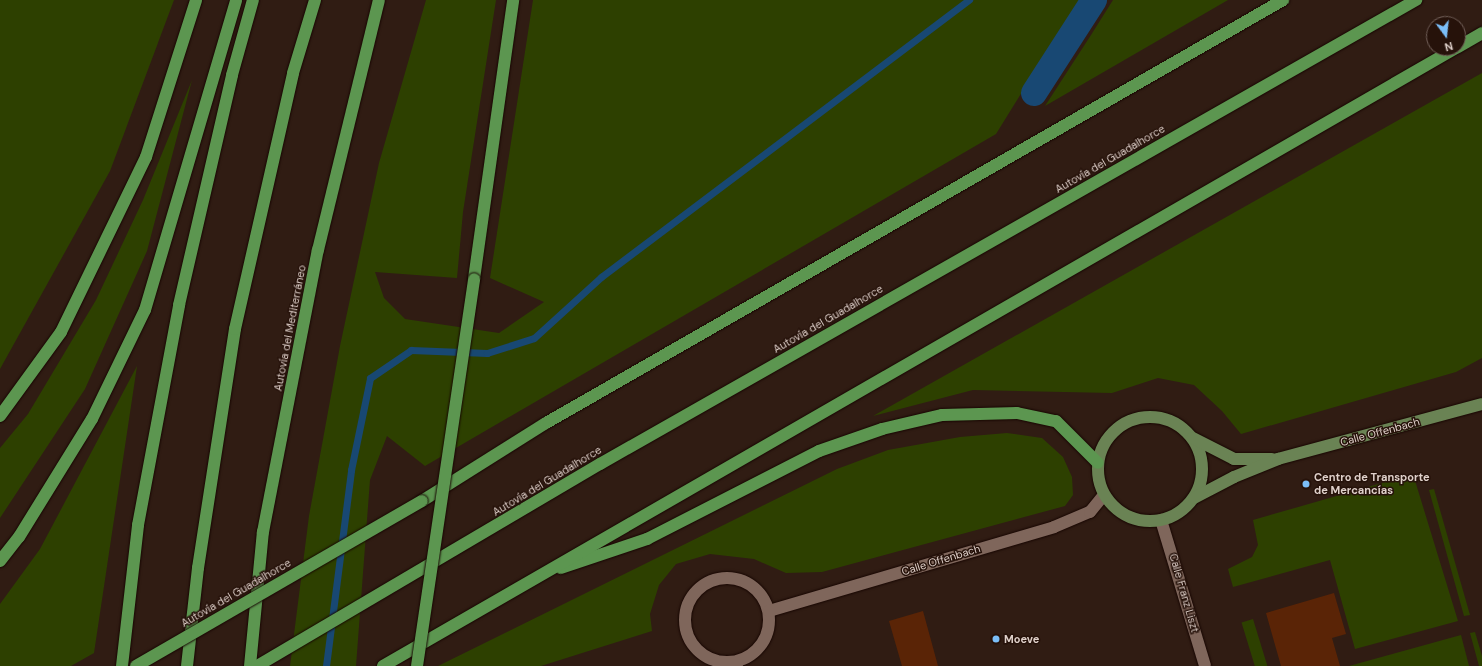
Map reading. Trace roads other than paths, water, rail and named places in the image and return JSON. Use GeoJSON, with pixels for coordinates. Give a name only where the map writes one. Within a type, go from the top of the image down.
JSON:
{"type":"FeatureCollection","features":[{"type":"Feature","properties":{"kind":"highway"},"geometry":{"type":"LineString","coordinates":[[0,416],[61,332],[146,157],[196,0]]}},
{"type":"Feature","properties":{"kind":"highway"},"geometry":{"type":"LineString","coordinates":[[0,561],[19,537],[92,419],[145,310],[236,0]]}},
{"type":"Feature","properties":{"kind":"highway"},"geometry":{"type":"LineString","coordinates":[[122,666],[138,526],[179,305],[232,75],[253,0]]}},
{"type":"Feature","properties":{"kind":"highway"},"geometry":{"type":"LineString","coordinates":[[186,666],[198,568],[235,329],[293,73],[315,0]]}},
{"type":"Feature","properties":{"kind":"highway","name":"Autovía del Mediterráneo"},"geometry":{"type":"LineString","coordinates":[[250,666],[263,532],[318,250],[379,0]]}},
{"type":"Feature","properties":{"kind":"highway"},"geometry":{"type":"LineString","coordinates":[[417,666],[474,279],[513,0]]}},
{"type":"Feature","properties":{"kind":"highway","name":"Autovía del Guadalhorce"},"geometry":{"type":"LineString","coordinates":[[136,666],[422,500],[553,419],[1283,0]]}},
{"type":"Feature","properties":{"kind":"highway","name":"Autovía del Guadalhorce"},"geometry":{"type":"LineString","coordinates":[[257,666],[607,460],[1416,0]]}},
{"type":"Feature","properties":{"kind":"highway"},"geometry":{"type":"LineString","coordinates":[[1466,43],[1482,33]]}},
{"type":"Feature","properties":{"kind":"highway"},"geometry":{"type":"LineString","coordinates":[[383,666],[535,576],[1443,56]]}},
{"type":"Feature","properties":{"kind":"highway"},"geometry":{"type":"LineString","coordinates":[[535,576],[647,539],[819,451],[882,429],[942,415],[1017,413],[1056,421],[1098,462]]}},
{"type":"Feature","properties":{"kind":"main road","name":"Calle Offenbach"},"geometry":{"type":"LineString","coordinates":[[1194,498],[1234,477],[1278,459],[1482,404]]}},
{"type":"Feature","properties":{"kind":"main road"},"geometry":{"type":"LineString","coordinates":[[1146,416],[1164,418],[1180,426],[1193,438],[1203,468],[1200,484],[1194,498],[1173,515],[1161,520],[1144,521],[1128,516],[1113,507],[1104,495],[1098,479],[1098,462],[1103,445],[1114,431],[1128,421],[1146,416]]}},
{"type":"Feature","properties":{"kind":"main road","name":"Calle Offenbach"},"geometry":{"type":"LineString","coordinates":[[1193,438],[1234,459],[1278,459]]}},
{"type":"Feature","properties":{"kind":"street","name":"Calle Offenbach"},"geometry":{"type":"LineString","coordinates":[[769,612],[1054,527],[1090,512],[1104,495]]}},
{"type":"Feature","properties":{"kind":"street","name":"Calle Franz Liszt"},"geometry":{"type":"LineString","coordinates":[[1161,520],[1205,666]]}},
{"type":"Feature","properties":{"kind":"street"},"geometry":{"type":"LineString","coordinates":[[727,578],[754,587],[763,598],[769,612],[766,637],[759,648],[738,664],[722,663],[709,659],[697,651],[688,639],[684,626],[691,598],[713,580],[727,578]]}},
{"type":"Feature","properties":{"kind":"waterway"},"geometry":{"type":"LineString","coordinates":[[326,666],[351,470],[370,378],[411,350],[487,353],[534,338],[601,277],[969,0]]}},
{"type":"Feature","properties":{"kind":"waterway"},"geometry":{"type":"LineString","coordinates":[[1034,93],[1094,0]]}},
{"type":"Feature","properties":{"kind":"place","name":"Centro de Transporte de Mercancías"},"geometry":{"type":"Point","coordinates":[1306,484]}},
{"type":"Feature","properties":{"kind":"place","name":"Moeve"},"geometry":{"type":"Point","coordinates":[996,639]}}]}
